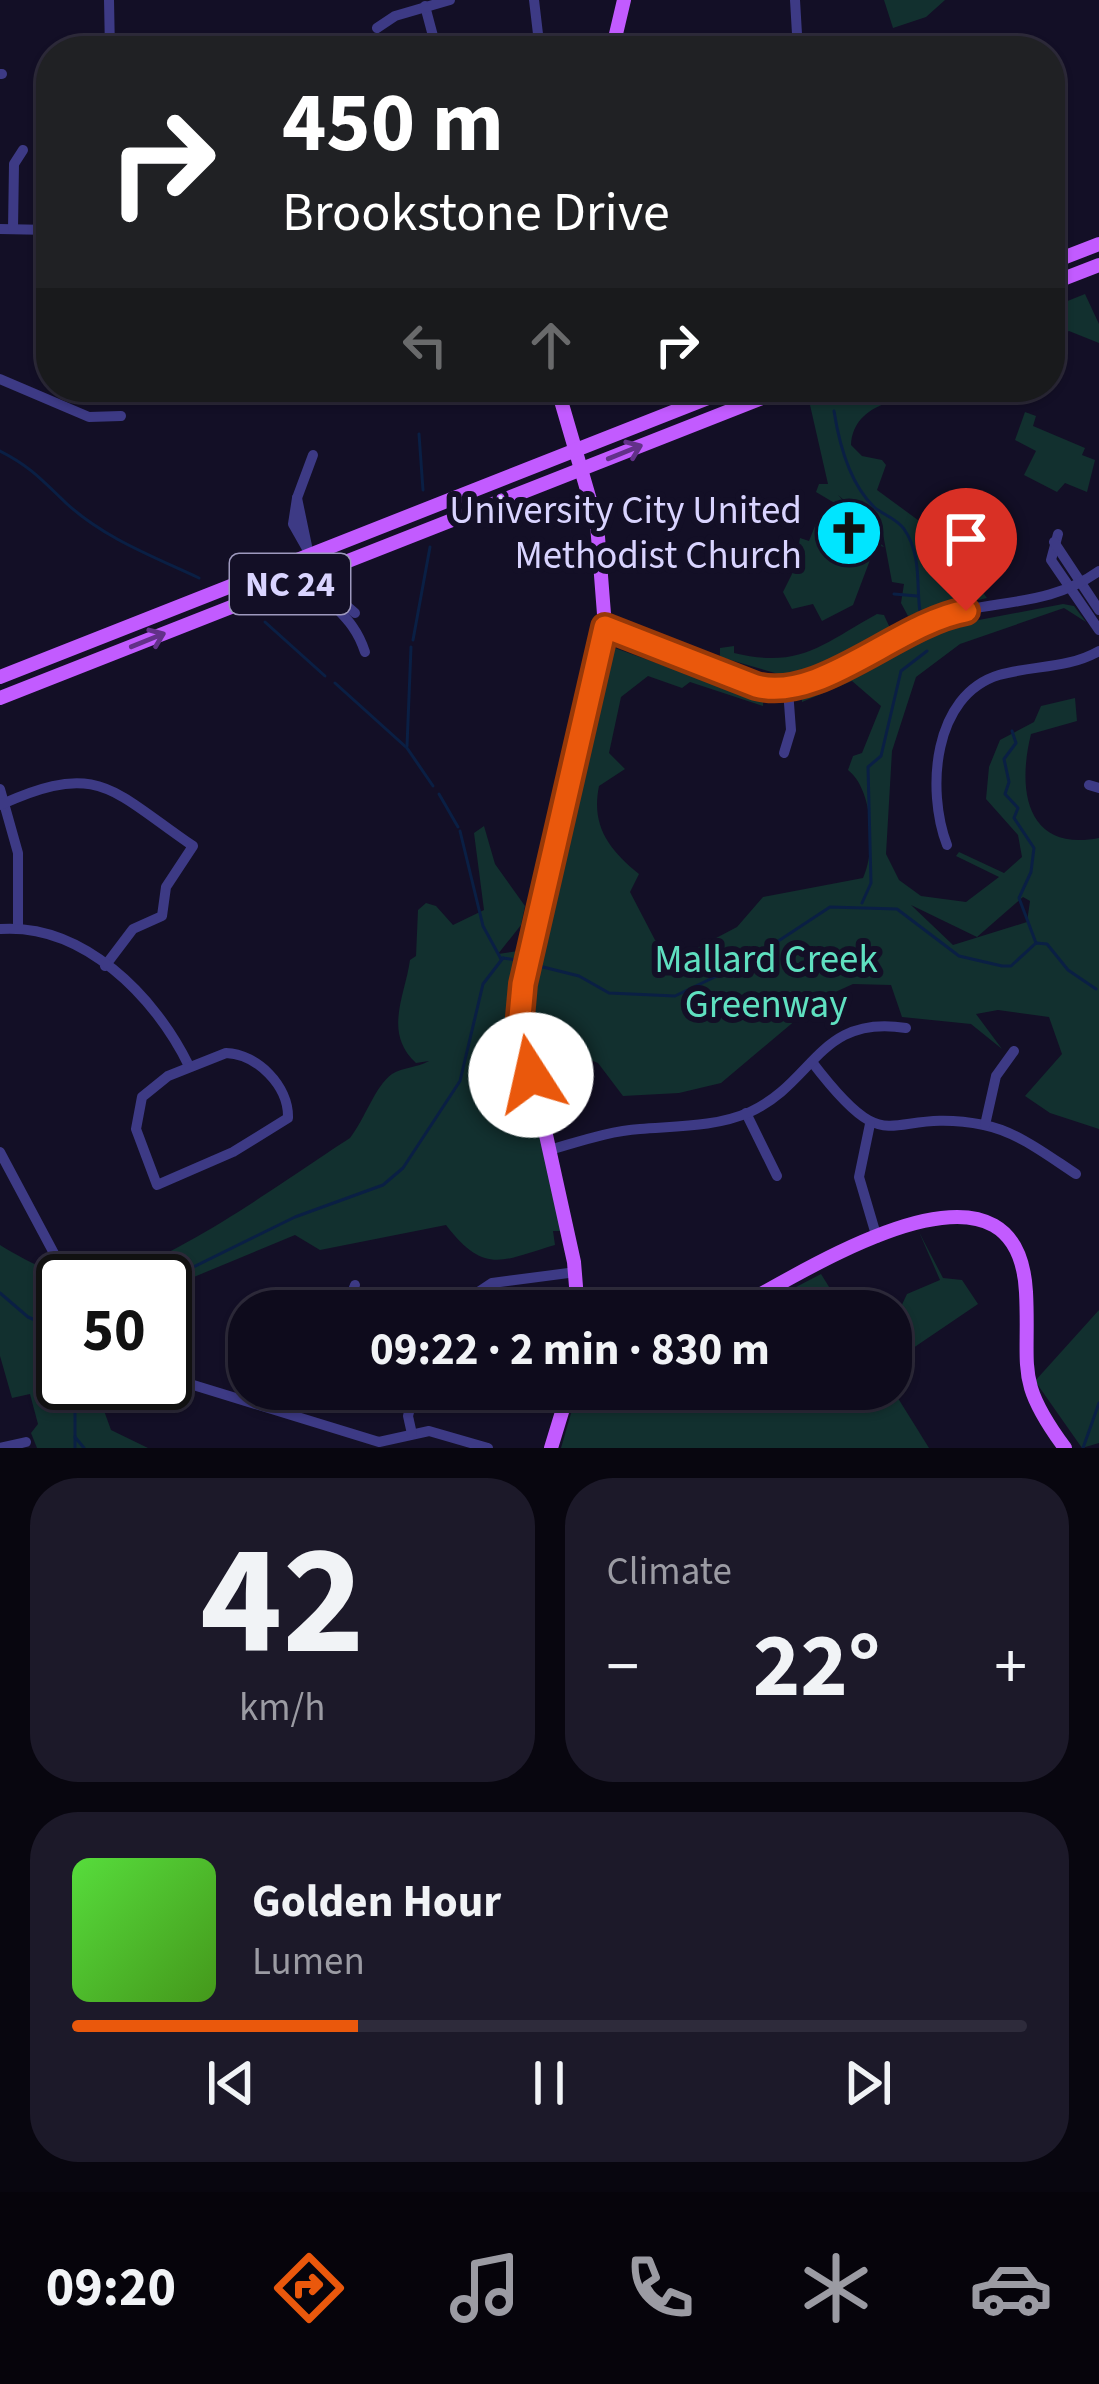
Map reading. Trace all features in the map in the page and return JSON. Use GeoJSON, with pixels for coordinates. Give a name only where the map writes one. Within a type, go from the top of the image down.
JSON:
{"type":"FeatureCollection","features":[{"type":"Feature","properties":{"kind":"main road"},"geometry":{"type":"LineString","coordinates":[[615,36],[620,4]]}},
{"type":"Feature","properties":{"kind":"main road"},"geometry":{"type":"LineString","coordinates":[[1065,257],[1099,244]]}},
{"type":"Feature","properties":{"kind":"main road"},"geometry":{"type":"LineString","coordinates":[[1065,280],[1097,271]]}},
{"type":"Feature","properties":{"kind":"main road"},"geometry":{"type":"LineString","coordinates":[[561,402],[603,558],[605,627],[523,984],[522,1036],[579,1290]]}},
{"type":"Feature","properties":{"kind":"main road","name":"NC 24"},"geometry":{"type":"LineString","coordinates":[[0,677],[309,550],[699,402]]}},
{"type":"Feature","properties":{"kind":"main road","name":"NC 24"},"geometry":{"type":"LineString","coordinates":[[0,698],[752,402]]}},
{"type":"Feature","properties":{"kind":"main road"},"geometry":{"type":"LineString","coordinates":[[0,688],[122,629]]}},
{"type":"Feature","properties":{"kind":"main road"},"geometry":{"type":"LineString","coordinates":[[772,1290],[928,1217],[952,1214],[978,1219],[1012,1246],[1023,1268],[1026,1384],[1065,1448]]}},
{"type":"Feature","properties":{"kind":"main road"},"geometry":{"type":"LineString","coordinates":[[551,1448],[563,1410]]}},
{"type":"Feature","properties":{"kind":"street"},"geometry":{"type":"LineString","coordinates":[[109,0],[110,36]]}},
{"type":"Feature","properties":{"kind":"street"},"geometry":{"type":"LineString","coordinates":[[376,28],[450,0]]}},
{"type":"Feature","properties":{"kind":"street"},"geometry":{"type":"LineString","coordinates":[[534,0],[538,36]]}},
{"type":"Feature","properties":{"kind":"street"},"geometry":{"type":"LineString","coordinates":[[795,0],[797,36]]}},
{"type":"Feature","properties":{"kind":"street"},"geometry":{"type":"LineString","coordinates":[[425,6],[433,36]]}},
{"type":"Feature","properties":{"kind":"street"},"geometry":{"type":"LineString","coordinates":[[23,150],[14,164],[6,229],[36,230]]}},
{"type":"Feature","properties":{"kind":"street"},"geometry":{"type":"LineString","coordinates":[[0,379],[36,394]]}},
{"type":"Feature","properties":{"kind":"street"},"geometry":{"type":"LineString","coordinates":[[54,402],[89,417],[121,416]]}},
{"type":"Feature","properties":{"kind":"street"},"geometry":{"type":"LineString","coordinates":[[309,550],[297,498],[313,455]]}},
{"type":"Feature","properties":{"kind":"street"},"geometry":{"type":"LineString","coordinates":[[1056,538],[1051,560],[1099,610]]}},
{"type":"Feature","properties":{"kind":"street"},"geometry":{"type":"LineString","coordinates":[[605,627],[756,686],[784,690],[923,622],[1076,587],[1099,572]]}},
{"type":"Feature","properties":{"kind":"street"},"geometry":{"type":"LineString","coordinates":[[318,573],[328,603],[351,616],[369,650]]}},
{"type":"Feature","properties":{"kind":"street"},"geometry":{"type":"LineString","coordinates":[[1076,587],[1099,630]]}},
{"type":"Feature","properties":{"kind":"street"},"geometry":{"type":"LineString","coordinates":[[947,845],[937,807],[938,767],[951,716],[964,697],[998,675],[1062,666],[1099,651]]}},
{"type":"Feature","properties":{"kind":"street"},"geometry":{"type":"LineString","coordinates":[[780,752],[784,690]]}},
{"type":"Feature","properties":{"kind":"street"},"geometry":{"type":"LineString","coordinates":[[0,805],[56,782],[98,782],[193,845],[166,887],[162,916],[133,929],[105,966]]}},
{"type":"Feature","properties":{"kind":"street"},"geometry":{"type":"LineString","coordinates":[[0,789],[0,805],[18,853],[18,928]]}},
{"type":"Feature","properties":{"kind":"street"},"geometry":{"type":"LineString","coordinates":[[0,929],[57,934],[105,966],[163,1018],[189,1066]]}},
{"type":"Feature","properties":{"kind":"street"},"geometry":{"type":"LineString","coordinates":[[549,1150],[622,1131],[688,1126],[746,1113],[862,1025],[906,1028]]}},
{"type":"Feature","properties":{"kind":"street"},"geometry":{"type":"LineString","coordinates":[[985,1125],[996,1076],[1014,1052]]}},
{"type":"Feature","properties":{"kind":"street"},"geometry":{"type":"LineString","coordinates":[[226,1053],[256,1060],[284,1098],[288,1118],[233,1152],[157,1185],[139,1139],[136,1111],[149,1089],[189,1066],[226,1053]]}},
{"type":"Feature","properties":{"kind":"street"},"geometry":{"type":"LineString","coordinates":[[812,1062],[844,1104],[870,1124],[985,1125],[1030,1143],[1076,1174]]}},
{"type":"Feature","properties":{"kind":"street"},"geometry":{"type":"LineString","coordinates":[[746,1113],[777,1176]]}},
{"type":"Feature","properties":{"kind":"street"},"geometry":{"type":"LineString","coordinates":[[870,1124],[859,1177],[877,1238]]}},
{"type":"Feature","properties":{"kind":"street"},"geometry":{"type":"LineString","coordinates":[[0,1152],[54,1254]]}},
{"type":"Feature","properties":{"kind":"street"},"geometry":{"type":"LineString","coordinates":[[482,1290],[492,1283],[576,1272]]}},
{"type":"Feature","properties":{"kind":"street"},"geometry":{"type":"LineString","coordinates":[[353,1290],[355,1285]]}},
{"type":"Feature","properties":{"kind":"street"},"geometry":{"type":"LineString","coordinates":[[192,1385],[370,1440],[435,1432],[488,1448]]}},
{"type":"Feature","properties":{"kind":"street"},"geometry":{"type":"LineString","coordinates":[[410,1410],[412,1434]]}},
{"type":"Feature","properties":{"kind":"street"},"geometry":{"type":"LineString","coordinates":[[0,1448],[26,1442]]}},
{"type":"Feature","properties":{"kind":"green space"},"geometry":{"type":"Polygon","coordinates":[[[884,0],[945,0],[926,17],[893,28],[884,0]]]}},
{"type":"Feature","properties":{"kind":"green space"},"geometry":{"type":"Polygon","coordinates":[[[1085,294],[1099,324],[1099,343],[1065,333],[1065,302],[1085,294]]]}},
{"type":"Feature","properties":{"kind":"green space"},"geometry":{"type":"Polygon","coordinates":[[[889,402],[861,419],[851,445],[862,456],[882,460],[886,465],[877,490],[922,523],[925,537],[941,530],[946,555],[939,570],[946,583],[981,590],[987,598],[908,616],[901,603],[904,584],[892,582],[883,534],[838,495],[884,547],[869,542],[865,550],[857,546],[862,533],[848,527],[853,514],[816,492],[819,484],[828,484],[810,405],[889,402]]]}},
{"type":"Feature","properties":{"kind":"green space"},"geometry":{"type":"Polygon","coordinates":[[[1025,412],[1036,416],[1033,426],[1085,448],[1082,455],[1095,460],[1087,492],[1065,483],[1057,492],[1024,475],[1036,451],[1015,440],[1025,412]]]}},
{"type":"Feature","properties":{"kind":"green space"},"geometry":{"type":"Polygon","coordinates":[[[819,516],[831,520],[839,548],[870,560],[853,605],[822,621],[813,604],[792,609],[783,592],[795,568],[800,538],[809,541],[819,516]]]}},
{"type":"Feature","properties":{"kind":"green space","name":"Mallard Creek Greenway"},"geometry":{"type":"Polygon","coordinates":[[[1063,604],[1074,606],[1086,622],[1064,608],[960,644],[916,677],[892,751],[886,854],[899,880],[921,896],[966,902],[999,877],[956,856],[959,852],[1004,873],[1022,857],[1018,835],[986,799],[989,767],[1000,740],[1034,722],[1041,706],[1075,698],[1077,721],[1031,734],[1025,776],[1032,812],[1042,826],[1056,836],[1075,840],[1099,838],[1099,1129],[1050,1113],[1025,1096],[1062,1054],[1049,1017],[998,1010],[976,1014],[1002,1049],[971,1024],[902,1017],[891,985],[853,984],[822,998],[721,1083],[679,1093],[623,1096],[598,1063],[538,1038],[529,1011],[612,647],[763,701],[763,706],[690,682],[682,688],[648,676],[621,697],[609,753],[625,769],[599,786],[600,824],[611,845],[639,874],[630,892],[655,940],[674,950],[699,947],[737,927],[763,897],[863,878],[870,852],[870,821],[863,791],[848,770],[853,756],[862,753],[881,706],[852,681],[802,702],[802,695],[937,628],[1063,604]],[[1023,897],[977,937],[911,905],[953,945],[1027,922],[1030,901],[1023,897]]]}},
{"type":"Feature","properties":{"kind":"green space"},"geometry":{"type":"Polygon","coordinates":[[[877,614],[884,615],[890,628],[792,678],[720,657],[720,648],[734,646],[734,653],[757,657],[793,656],[877,614]]]}},
{"type":"Feature","properties":{"kind":"green space"},"geometry":{"type":"Polygon","coordinates":[[[484,826],[495,864],[525,906],[521,925],[498,954],[532,949],[520,1017],[568,1231],[553,1231],[555,1245],[496,1260],[472,1252],[446,1225],[320,1250],[295,1235],[192,1278],[192,1254],[164,1254],[350,1138],[386,1079],[429,1061],[416,1063],[398,1027],[410,960],[416,956],[418,910],[426,903],[436,906],[453,925],[484,910],[474,833],[484,826]]]}},
{"type":"Feature","properties":{"kind":"green space"},"geometry":{"type":"Polygon","coordinates":[[[919,1232],[943,1278],[962,1280],[978,1304],[912,1349],[912,1292],[940,1280],[919,1232]]]}},
{"type":"Feature","properties":{"kind":"green space"},"geometry":{"type":"Polygon","coordinates":[[[0,1245],[36,1264],[36,1410],[104,1410],[111,1430],[148,1448],[37,1448],[31,1433],[38,1424],[30,1394],[12,1398],[0,1356],[0,1245]]]}},
{"type":"Feature","properties":{"kind":"green space"},"geometry":{"type":"Polygon","coordinates":[[[821,1274],[831,1290],[790,1290],[821,1274]]]}},
{"type":"Feature","properties":{"kind":"green space"},"geometry":{"type":"Polygon","coordinates":[[[1099,1310],[1099,1443],[1082,1448],[1035,1381],[1099,1310]]]}},
{"type":"Feature","properties":{"kind":"green space"},"geometry":{"type":"Polygon","coordinates":[[[572,1410],[905,1410],[929,1448],[561,1448],[572,1410]]]}},
{"type":"Feature","properties":{"kind":"waterway"},"geometry":{"type":"LineString","coordinates":[[834,411],[842,449],[858,486],[910,539],[920,612]]}},
{"type":"Feature","properties":{"kind":"waterway"},"geometry":{"type":"LineString","coordinates":[[419,434],[423,490]]}},
{"type":"Feature","properties":{"kind":"waterway"},"geometry":{"type":"LineString","coordinates":[[0,451],[28,468],[96,526],[199,578]]}},
{"type":"Feature","properties":{"kind":"waterway"},"geometry":{"type":"LineString","coordinates":[[413,640],[430,547]]}},
{"type":"Feature","properties":{"kind":"waterway"},"geometry":{"type":"LineString","coordinates":[[894,594],[917,596]]}},
{"type":"Feature","properties":{"kind":"waterway"},"geometry":{"type":"LineString","coordinates":[[265,622],[325,676]]}},
{"type":"Feature","properties":{"kind":"waterway"},"geometry":{"type":"LineString","coordinates":[[407,746],[411,647]]}},
{"type":"Feature","properties":{"kind":"waterway"},"geometry":{"type":"LineString","coordinates":[[862,903],[871,883],[868,767],[881,756],[901,671],[927,651]]}},
{"type":"Feature","properties":{"kind":"waterway"},"geometry":{"type":"LineString","coordinates":[[335,683],[407,748],[433,786]]}},
{"type":"Feature","properties":{"kind":"waterway"},"geometry":{"type":"LineString","coordinates":[[1012,731],[1016,743],[1004,759],[1009,782],[1005,794],[1018,808],[1014,818],[1034,848],[1031,872],[1019,898],[1036,943]]}},
{"type":"Feature","properties":{"kind":"waterway"},"geometry":{"type":"LineString","coordinates":[[439,794],[458,827]]}},
{"type":"Feature","properties":{"kind":"waterway"},"geometry":{"type":"LineString","coordinates":[[460,831],[483,926],[501,959]]}},
{"type":"Feature","properties":{"kind":"waterway"},"geometry":{"type":"LineString","coordinates":[[539,966],[579,976],[609,993],[675,996],[748,961],[830,907],[897,909],[959,956],[1011,966],[1036,943],[1047,944],[1068,970],[1096,989]]}},
{"type":"Feature","properties":{"kind":"waterway"},"geometry":{"type":"LineString","coordinates":[[503,958],[524,961]]}},
{"type":"Feature","properties":{"kind":"waterway"},"geometry":{"type":"LineString","coordinates":[[192,1268],[295,1217],[383,1185],[403,1168],[460,1081],[483,984],[503,958]]}},
{"type":"Feature","properties":{"kind":"waterway"},"geometry":{"type":"LineString","coordinates":[[0,1293],[36,1320]]}},
{"type":"Feature","properties":{"kind":"waterway"},"geometry":{"type":"LineString","coordinates":[[1083,1448],[1099,1403]]}},
{"type":"Feature","properties":{"kind":"waterway"},"geometry":{"type":"LineString","coordinates":[[75,1410],[75,1448]]}},
{"type":"Feature","properties":{"kind":"waterway"},"geometry":{"type":"LineString","coordinates":[[75,1437],[84,1448]]}},
{"type":"Feature","properties":{"kind":"place","name":"University City United Methodist Church"},"geometry":{"type":"Point","coordinates":[849,533]}},
{"type":"Feature","properties":{"kind":"route"},"geometry":{"type":"LineString","coordinates":[[531,1075],[520,1017],[523,984],[605,627],[756,686],[782,691],[805,686],[923,622],[966,611]]}}]}
